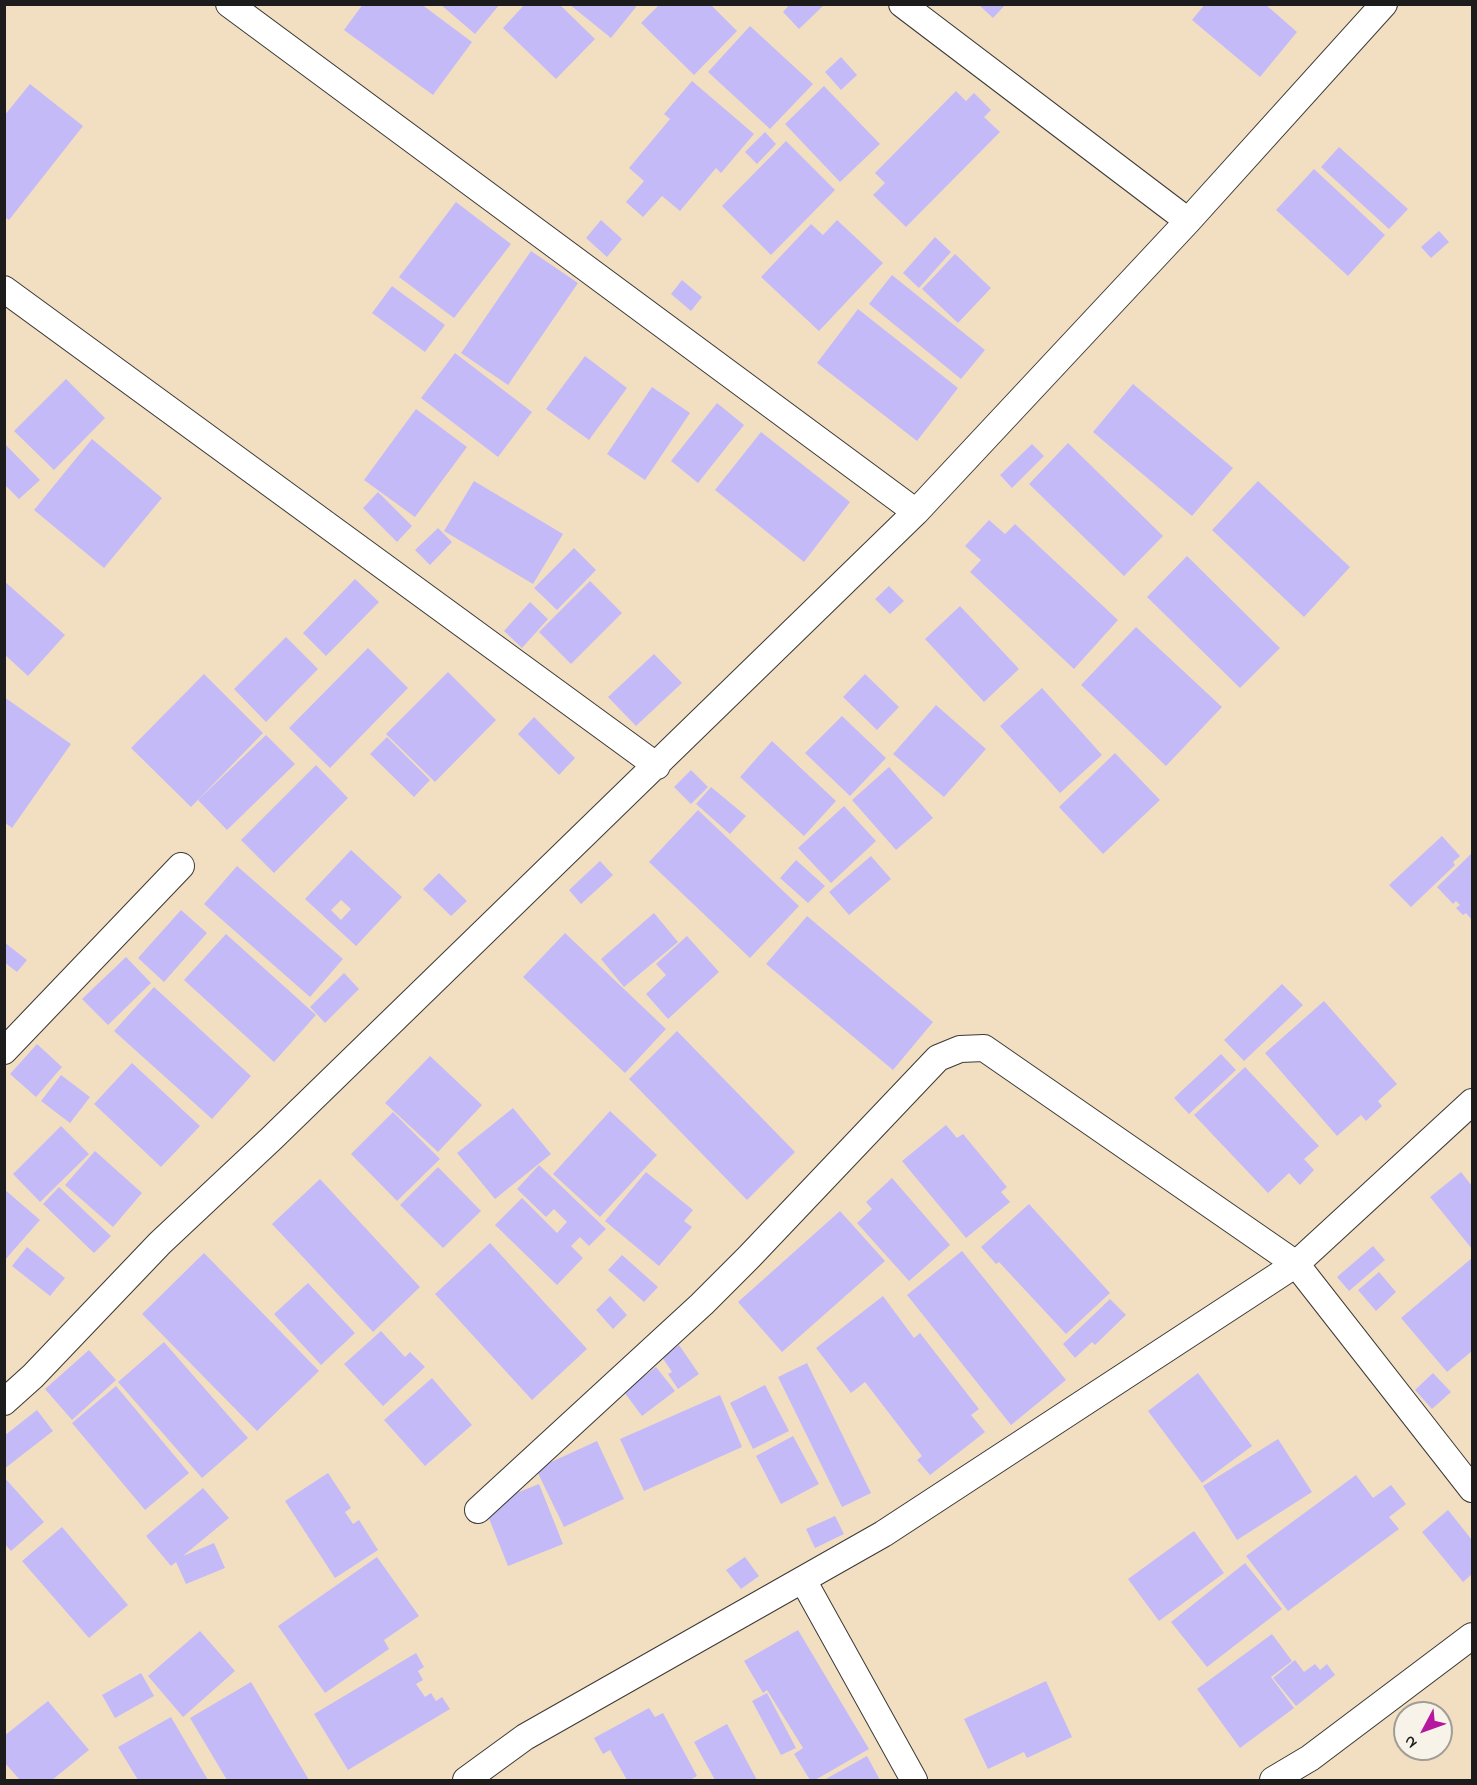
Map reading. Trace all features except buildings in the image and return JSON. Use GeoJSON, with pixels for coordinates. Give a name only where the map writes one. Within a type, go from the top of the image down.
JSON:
{"type":"FeatureCollection","features":[{"type":"Feature","properties":{"kind":"street"},"geometry":{"type":"LineString","coordinates":[[902,4],[1188,221]]}},
{"type":"Feature","properties":{"kind":"street"},"geometry":{"type":"LineString","coordinates":[[4,1402],[33,1376],[160,1243],[657,766],[916,512],[1188,221],[1384,4]]}},
{"type":"Feature","properties":{"kind":"street"},"geometry":{"type":"LineString","coordinates":[[246,9],[916,512]]}},
{"type":"Feature","properties":{"kind":"street"},"geometry":{"type":"LineString","coordinates":[[4,289],[657,766]]}},
{"type":"Feature","properties":{"kind":"street"},"geometry":{"type":"LineString","coordinates":[[4,1051],[181,866]]}},
{"type":"Feature","properties":{"kind":"street"},"geometry":{"type":"LineString","coordinates":[[478,1509],[702,1304],[938,1058],[960,1049],[984,1048],[1296,1264],[1473,1490]]}},
{"type":"Feature","properties":{"kind":"street"},"geometry":{"type":"LineString","coordinates":[[466,1780],[525,1737],[883,1534],[1296,1264],[1473,1102]]}},
{"type":"Feature","properties":{"kind":"street"},"geometry":{"type":"LineString","coordinates":[[803,1580],[914,1780]]}},
{"type":"Feature","properties":{"kind":"street"},"geometry":{"type":"LineString","coordinates":[[1273,1780],[1310,1758],[1473,1636]]}}]}
